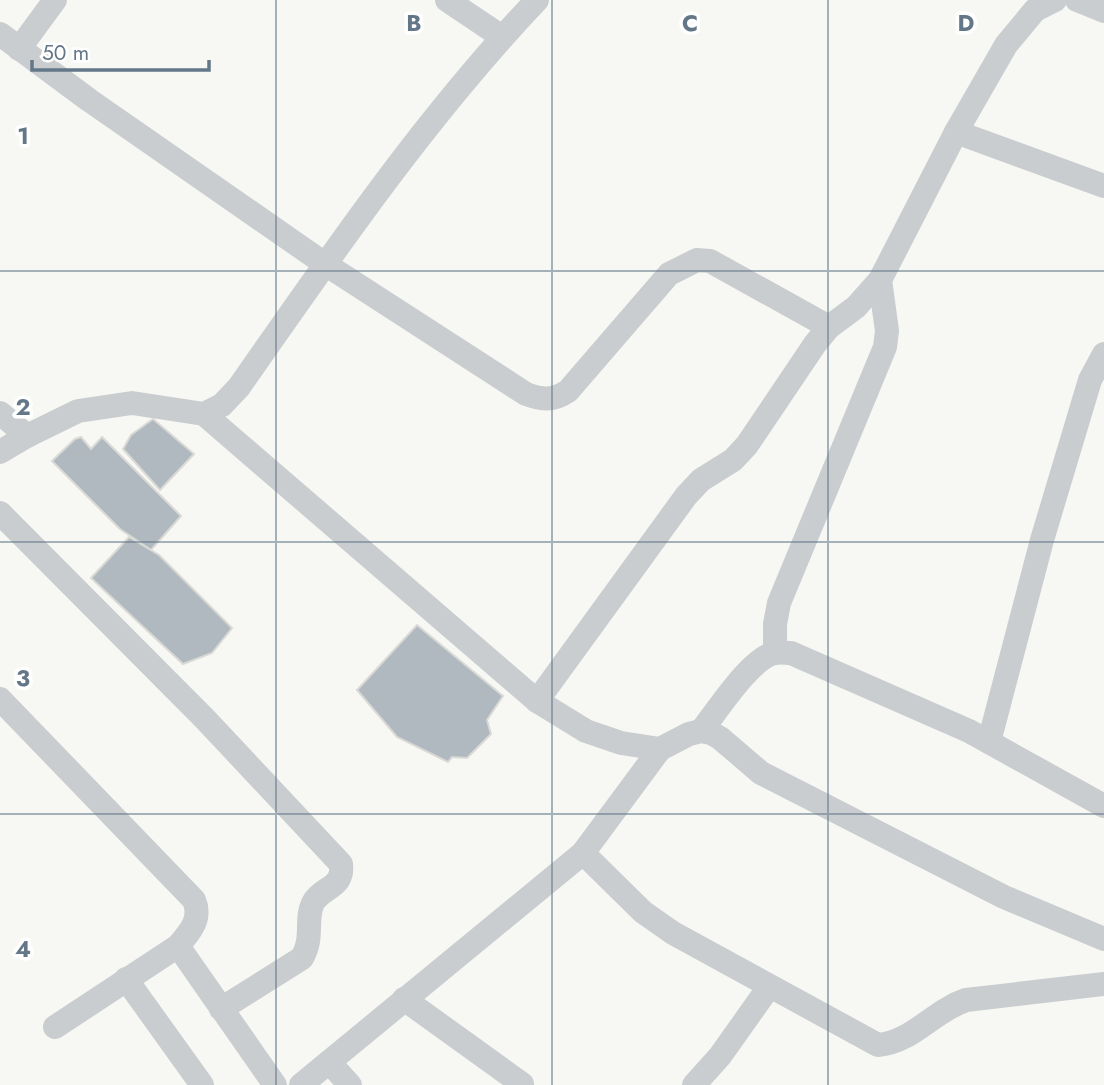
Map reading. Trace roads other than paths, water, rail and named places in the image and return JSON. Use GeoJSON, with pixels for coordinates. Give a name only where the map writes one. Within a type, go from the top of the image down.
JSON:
{"type":"FeatureCollection","features":[{"type":"Feature","properties":{"kind":"street"},"geometry":{"type":"LineString","coordinates":[[19,49],[55,0]]}},
{"type":"Feature","properties":{"kind":"street"},"geometry":{"type":"LineString","coordinates":[[447,0],[502,37]]}},
{"type":"Feature","properties":{"kind":"street"},"geometry":{"type":"LineString","coordinates":[[204,414],[222,405],[239,387],[400,162],[502,37],[537,0]]}},
{"type":"Feature","properties":{"kind":"street"},"geometry":{"type":"LineString","coordinates":[[537,701],[687,496],[701,480],[733,460],[747,445],[788,381],[829,327],[856,307],[880,280],[956,132],[1006,45],[1035,10],[1055,0]]}},
{"type":"Feature","properties":{"kind":"street"},"geometry":{"type":"LineString","coordinates":[[1077,0],[1104,11]]}},
{"type":"Feature","properties":{"kind":"street"},"geometry":{"type":"LineString","coordinates":[[0,34],[89,100],[325,264],[519,390],[540,399],[556,399],[568,391],[668,274],[697,260],[710,261],[829,327]]}},
{"type":"Feature","properties":{"kind":"street"},"geometry":{"type":"LineString","coordinates":[[956,132],[1104,186]]}},
{"type":"Feature","properties":{"kind":"street"},"geometry":{"type":"LineString","coordinates":[[775,653],[775,624],[779,603],[885,347],[887,331],[880,280]]}},
{"type":"Feature","properties":{"kind":"street"},"geometry":{"type":"LineString","coordinates":[[989,743],[1042,540],[1090,380],[1104,354]]}},
{"type":"Feature","properties":{"kind":"street"},"geometry":{"type":"LineString","coordinates":[[0,453],[27,436],[78,411],[132,403],[204,414],[537,701],[586,731],[621,743],[660,749]]}},
{"type":"Feature","properties":{"kind":"street"},"geometry":{"type":"LineString","coordinates":[[0,413],[27,436]]}},
{"type":"Feature","properties":{"kind":"street"},"geometry":{"type":"LineString","coordinates":[[0,513],[205,719],[341,864],[340,880],[313,903],[309,948],[302,958],[222,1009]]}},
{"type":"Feature","properties":{"kind":"street"},"geometry":{"type":"LineString","coordinates":[[701,731],[762,659],[775,653],[791,653],[968,731],[1104,806]]}},
{"type":"Feature","properties":{"kind":"street"},"geometry":{"type":"LineString","coordinates":[[0,699],[194,900],[197,909],[192,930],[178,946],[55,1027]]}},
{"type":"Feature","properties":{"kind":"street"},"geometry":{"type":"LineString","coordinates":[[301,1085],[583,853],[660,749],[701,731],[720,738],[761,773],[1004,897],[1104,939]]}},
{"type":"Feature","properties":{"kind":"street"},"geometry":{"type":"LineString","coordinates":[[583,853],[643,912],[673,933],[878,1045],[907,1038],[953,1005],[966,1000],[1104,984]]}},
{"type":"Feature","properties":{"kind":"street"},"geometry":{"type":"LineString","coordinates":[[178,946],[275,1085]]}},
{"type":"Feature","properties":{"kind":"street"},"geometry":{"type":"LineString","coordinates":[[126,979],[202,1085]]}},
{"type":"Feature","properties":{"kind":"street"},"geometry":{"type":"LineString","coordinates":[[694,1085],[720,1056],[769,987]]}},
{"type":"Feature","properties":{"kind":"street"},"geometry":{"type":"LineString","coordinates":[[404,999],[522,1084]]}},
{"type":"Feature","properties":{"kind":"street"},"geometry":{"type":"LineString","coordinates":[[329,1062],[350,1085]]}}]}
